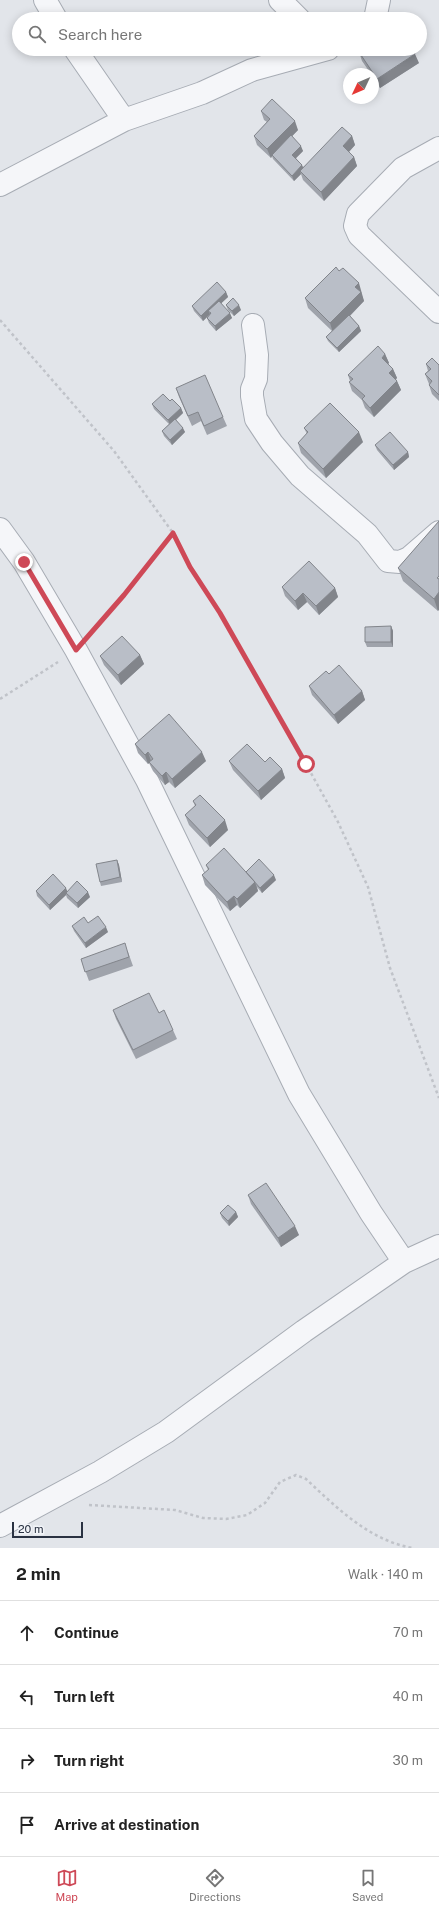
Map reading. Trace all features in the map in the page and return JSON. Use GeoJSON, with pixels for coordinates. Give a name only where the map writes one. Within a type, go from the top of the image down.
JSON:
{"type":"FeatureCollection","features":[{"type":"Feature","properties":{"kind":"street"},"geometry":{"type":"LineString","coordinates":[[45,0],[52,12]]}},
{"type":"Feature","properties":{"kind":"street"},"geometry":{"type":"LineString","coordinates":[[280,0],[292,12]]}},
{"type":"Feature","properties":{"kind":"street"},"geometry":{"type":"LineString","coordinates":[[377,12],[380,0]]}},
{"type":"Feature","properties":{"kind":"street"},"geometry":{"type":"LineString","coordinates":[[80,56],[124,120]]}},
{"type":"Feature","properties":{"kind":"street"},"geometry":{"type":"LineString","coordinates":[[0,184],[124,120],[202,93],[252,70],[303,56]]}},
{"type":"Feature","properties":{"kind":"street"},"geometry":{"type":"LineString","coordinates":[[439,148],[403,168],[358,214],[355,226],[359,235],[439,312]]}},
{"type":"Feature","properties":{"kind":"street"},"geometry":{"type":"LineString","coordinates":[[253,325],[257,355],[256,379],[252,389],[252,396],[256,419],[272,443],[300,476],[367,534],[388,561],[400,562],[409,558],[439,532]]}},
{"type":"Feature","properties":{"kind":"street"},"geometry":{"type":"LineString","coordinates":[[0,529],[24,562],[76,650],[146,780],[299,1094],[371,1213],[404,1262]]}},
{"type":"Feature","properties":{"kind":"street"},"geometry":{"type":"LineString","coordinates":[[0,1526],[100,1472],[166,1432],[404,1262],[439,1246]]}},
{"type":"Feature","properties":{"kind":"path"},"geometry":{"type":"LineString","coordinates":[[0,320],[114,451],[173,533],[190,567],[224,619],[338,822],[368,887],[390,968],[439,1098]]}},
{"type":"Feature","properties":{"kind":"path"},"geometry":{"type":"LineString","coordinates":[[0,699],[76,650],[124,595],[173,533]]}},
{"type":"Feature","properties":{"kind":"path"},"geometry":{"type":"LineString","coordinates":[[88,1505],[175,1510],[203,1518],[226,1519],[247,1515],[265,1504],[280,1482],[296,1475],[306,1479],[354,1522],[383,1539],[413,1548]]}},
{"type":"Feature","properties":{"kind":"building"},"geometry":{"type":"Polygon","coordinates":[[[362,56],[412,56],[379,78],[379,68],[370,68],[362,56]]]}},
{"type":"Feature","properties":{"kind":"building"},"geometry":{"type":"Polygon","coordinates":[[[272,99],[295,121],[267,149],[254,136],[270,119],[261,111],[272,99]]]}},
{"type":"Feature","properties":{"kind":"building"},"geometry":{"type":"Polygon","coordinates":[[[342,127],[352,136],[343,146],[354,157],[321,192],[300,171],[342,127]]]}},
{"type":"Feature","properties":{"kind":"building"},"geometry":{"type":"Polygon","coordinates":[[[291,135],[301,146],[292,155],[302,165],[292,176],[272,155],[291,135]]]}},
{"type":"Feature","properties":{"kind":"building"},"geometry":{"type":"Polygon","coordinates":[[[336,267],[339,271],[343,268],[359,283],[355,287],[361,292],[330,323],[305,298],[336,267]]]}},
{"type":"Feature","properties":{"kind":"building"},"geometry":{"type":"Polygon","coordinates":[[[217,282],[226,292],[201,316],[192,306],[217,282]]]}},
{"type":"Feature","properties":{"kind":"building"},"geometry":{"type":"Polygon","coordinates":[[[233,298],[239,305],[232,311],[226,305],[233,298]]]}},
{"type":"Feature","properties":{"kind":"building"},"geometry":{"type":"Polygon","coordinates":[[[219,301],[230,313],[215,326],[207,318],[211,313],[208,311],[219,301]]]}},
{"type":"Feature","properties":{"kind":"building"},"geometry":{"type":"Polygon","coordinates":[[[349,315],[359,326],[337,348],[326,337],[349,315]]]}},
{"type":"Feature","properties":{"kind":"building"},"geometry":{"type":"Polygon","coordinates":[[[378,346],[385,354],[382,358],[393,369],[389,373],[397,381],[370,408],[362,399],[365,396],[349,382],[353,379],[348,375],[378,346]]]}},
{"type":"Feature","properties":{"kind":"building"},"geometry":{"type":"Polygon","coordinates":[[[432,358],[439,365],[439,395],[429,385],[432,381],[425,374],[431,369],[426,364],[432,358]]]}},
{"type":"Feature","properties":{"kind":"building"},"geometry":{"type":"Polygon","coordinates":[[[205,375],[223,417],[204,426],[198,412],[188,416],[176,388],[205,375]]]}},
{"type":"Feature","properties":{"kind":"building"},"geometry":{"type":"Polygon","coordinates":[[[163,394],[170,401],[172,399],[181,408],[168,420],[152,404],[163,394]]]}},
{"type":"Feature","properties":{"kind":"building"},"geometry":{"type":"Polygon","coordinates":[[[330,403],[359,432],[323,469],[298,443],[308,432],[304,428],[330,403]]]}},
{"type":"Feature","properties":{"kind":"building"},"geometry":{"type":"Polygon","coordinates":[[[175,419],[183,428],[170,440],[162,431],[175,419]]]}},
{"type":"Feature","properties":{"kind":"building"},"geometry":{"type":"Polygon","coordinates":[[[390,432],[408,452],[393,465],[375,445],[390,432]]]}},
{"type":"Feature","properties":{"kind":"building"},"geometry":{"type":"Polygon","coordinates":[[[439,521],[439,576],[437,578],[439,579],[439,592],[434,599],[398,568],[439,521]]]}},
{"type":"Feature","properties":{"kind":"building"},"geometry":{"type":"Polygon","coordinates":[[[309,561],[335,588],[316,606],[303,593],[295,601],[282,587],[309,561]]]}},
{"type":"Feature","properties":{"kind":"building"},"geometry":{"type":"Polygon","coordinates":[[[391,626],[391,642],[365,642],[365,627],[391,626]]]}},
{"type":"Feature","properties":{"kind":"building"},"geometry":{"type":"Polygon","coordinates":[[[122,636],[140,655],[118,675],[100,656],[122,636]]]}},
{"type":"Feature","properties":{"kind":"building"},"geometry":{"type":"Polygon","coordinates":[[[339,665],[362,691],[334,715],[309,686],[326,671],[329,674],[339,665]]]}},
{"type":"Feature","properties":{"kind":"building"},"geometry":{"type":"Polygon","coordinates":[[[169,714],[202,752],[172,779],[166,772],[162,776],[149,762],[153,759],[148,752],[145,755],[135,744],[169,714]]]}},
{"type":"Feature","properties":{"kind":"building"},"geometry":{"type":"Polygon","coordinates":[[[247,744],[265,762],[270,757],[282,769],[258,791],[229,761],[247,744]]]}},
{"type":"Feature","properties":{"kind":"building"},"geometry":{"type":"Polygon","coordinates":[[[200,795],[225,820],[207,838],[185,815],[196,805],[193,801],[200,795]]]}},
{"type":"Feature","properties":{"kind":"building"},"geometry":{"type":"Polygon","coordinates":[[[224,848],[255,882],[237,899],[234,896],[227,902],[202,875],[209,869],[206,865],[224,848]]]}},
{"type":"Feature","properties":{"kind":"building"},"geometry":{"type":"Polygon","coordinates":[[[259,859],[274,875],[260,888],[246,872],[259,859]]]}},
{"type":"Feature","properties":{"kind":"building"},"geometry":{"type":"Polygon","coordinates":[[[117,860],[120,877],[100,882],[96,864],[117,860]]]}},
{"type":"Feature","properties":{"kind":"building"},"geometry":{"type":"Polygon","coordinates":[[[53,874],[66,888],[49,905],[36,891],[53,874]]]}},
{"type":"Feature","properties":{"kind":"building"},"geometry":{"type":"Polygon","coordinates":[[[77,881],[88,892],[77,903],[66,893],[77,881]]]}},
{"type":"Feature","properties":{"kind":"building"},"geometry":{"type":"Polygon","coordinates":[[[98,916],[106,927],[85,943],[72,926],[84,917],[88,923],[98,916]]]}},
{"type":"Feature","properties":{"kind":"building"},"geometry":{"type":"Polygon","coordinates":[[[125,943],[129,957],[85,972],[81,959],[125,943]]]}},
{"type":"Feature","properties":{"kind":"building"},"geometry":{"type":"Polygon","coordinates":[[[149,993],[159,1013],[164,1010],[173,1030],[133,1050],[113,1010],[149,993]]]}},
{"type":"Feature","properties":{"kind":"building"},"geometry":{"type":"Polygon","coordinates":[[[266,1183],[295,1226],[278,1238],[248,1195],[266,1183]]]}},
{"type":"Feature","properties":{"kind":"building"},"geometry":{"type":"Polygon","coordinates":[[[228,1205],[236,1212],[228,1221],[220,1213],[228,1205]]]}},
{"type":"Feature","properties":{"kind":"route"},"geometry":{"type":"LineString","coordinates":[[24,562],[76,650],[124,595],[173,533],[190,567],[220,613],[306,764]]}}]}
